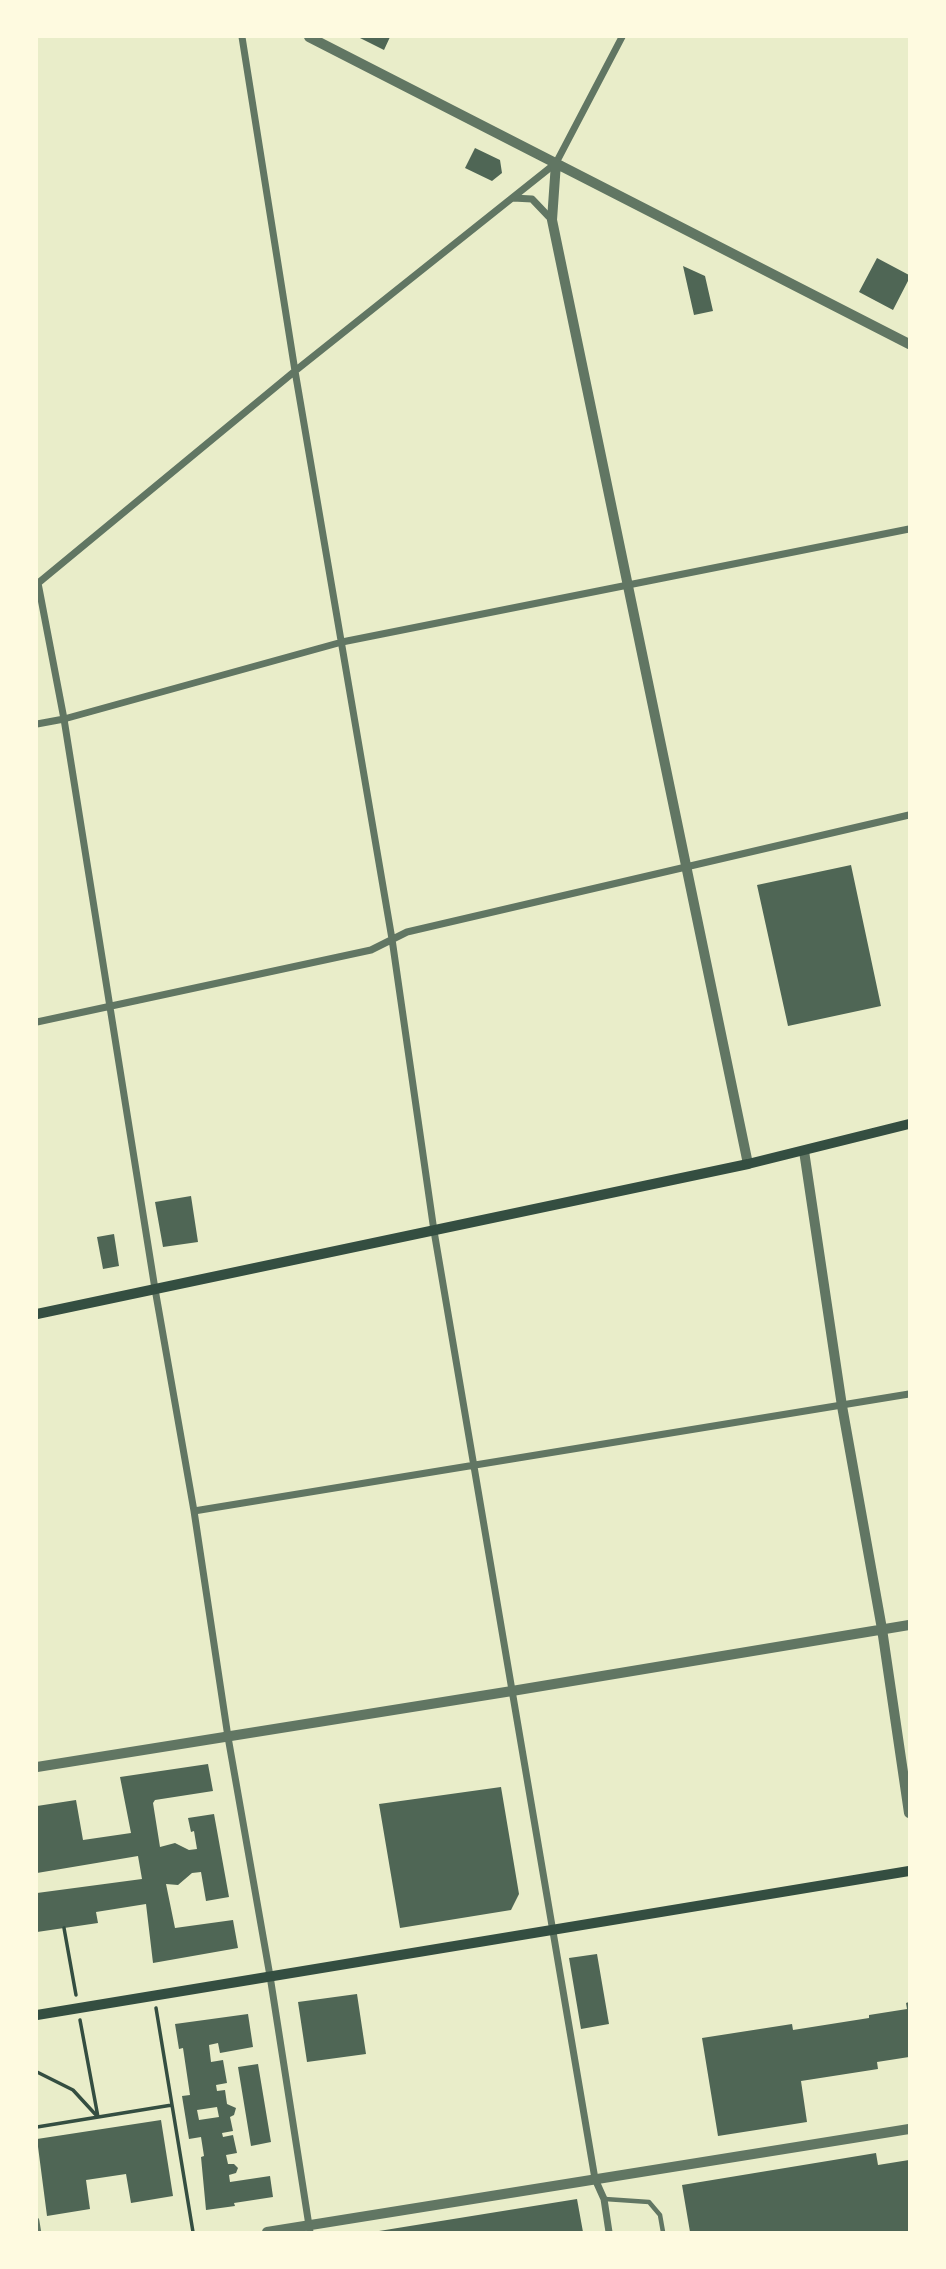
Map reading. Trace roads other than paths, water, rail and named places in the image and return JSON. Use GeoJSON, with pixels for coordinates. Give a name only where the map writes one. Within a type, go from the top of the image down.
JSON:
{"type":"FeatureCollection","features":[{"type":"Feature","properties":{"kind":"main road"},"geometry":{"type":"LineString","coordinates":[[37,1314],[748,1164],[909,1124]]}},
{"type":"Feature","properties":{"kind":"main road"},"geometry":{"type":"LineString","coordinates":[[37,2015],[909,1871]]}},
{"type":"Feature","properties":{"kind":"street"},"geometry":{"type":"LineString","coordinates":[[242,37],[295,371],[392,939],[434,1231],[595,2179],[604,2199],[609,2232]]}},
{"type":"Feature","properties":{"kind":"street"},"geometry":{"type":"LineString","coordinates":[[309,37],[909,344]]}},
{"type":"Feature","properties":{"kind":"street"},"geometry":{"type":"LineString","coordinates":[[309,2229],[64,719],[38,584],[295,371],[556,163],[622,37]]}},
{"type":"Feature","properties":{"kind":"street"},"geometry":{"type":"LineString","coordinates":[[556,163],[552,220],[748,1164]]}},
{"type":"Feature","properties":{"kind":"street"},"geometry":{"type":"LineString","coordinates":[[513,198],[532,199],[552,220]]}},
{"type":"Feature","properties":{"kind":"street"},"geometry":{"type":"LineString","coordinates":[[37,724],[64,719],[342,642],[909,529]]}},
{"type":"Feature","properties":{"kind":"street"},"geometry":{"type":"LineString","coordinates":[[37,1022],[371,950],[407,932],[909,815]]}},
{"type":"Feature","properties":{"kind":"street"},"geometry":{"type":"LineString","coordinates":[[804,1151],[842,1406],[882,1629],[909,1813]]}},
{"type":"Feature","properties":{"kind":"street"},"geometry":{"type":"LineString","coordinates":[[194,1511],[909,1394]]}},
{"type":"Feature","properties":{"kind":"street"},"geometry":{"type":"LineString","coordinates":[[37,1767],[909,1625]]}},
{"type":"Feature","properties":{"kind":"street"},"geometry":{"type":"LineString","coordinates":[[267,2232],[309,2229],[595,2179],[909,2129]]}},
{"type":"Feature","properties":{"kind":"lane"},"geometry":{"type":"LineString","coordinates":[[604,2199],[649,2202],[660,2215],[663,2232]]}},
{"type":"Feature","properties":{"kind":"lane"},"geometry":{"type":"LineString","coordinates":[[37,2220],[39,2232]]}}]}
